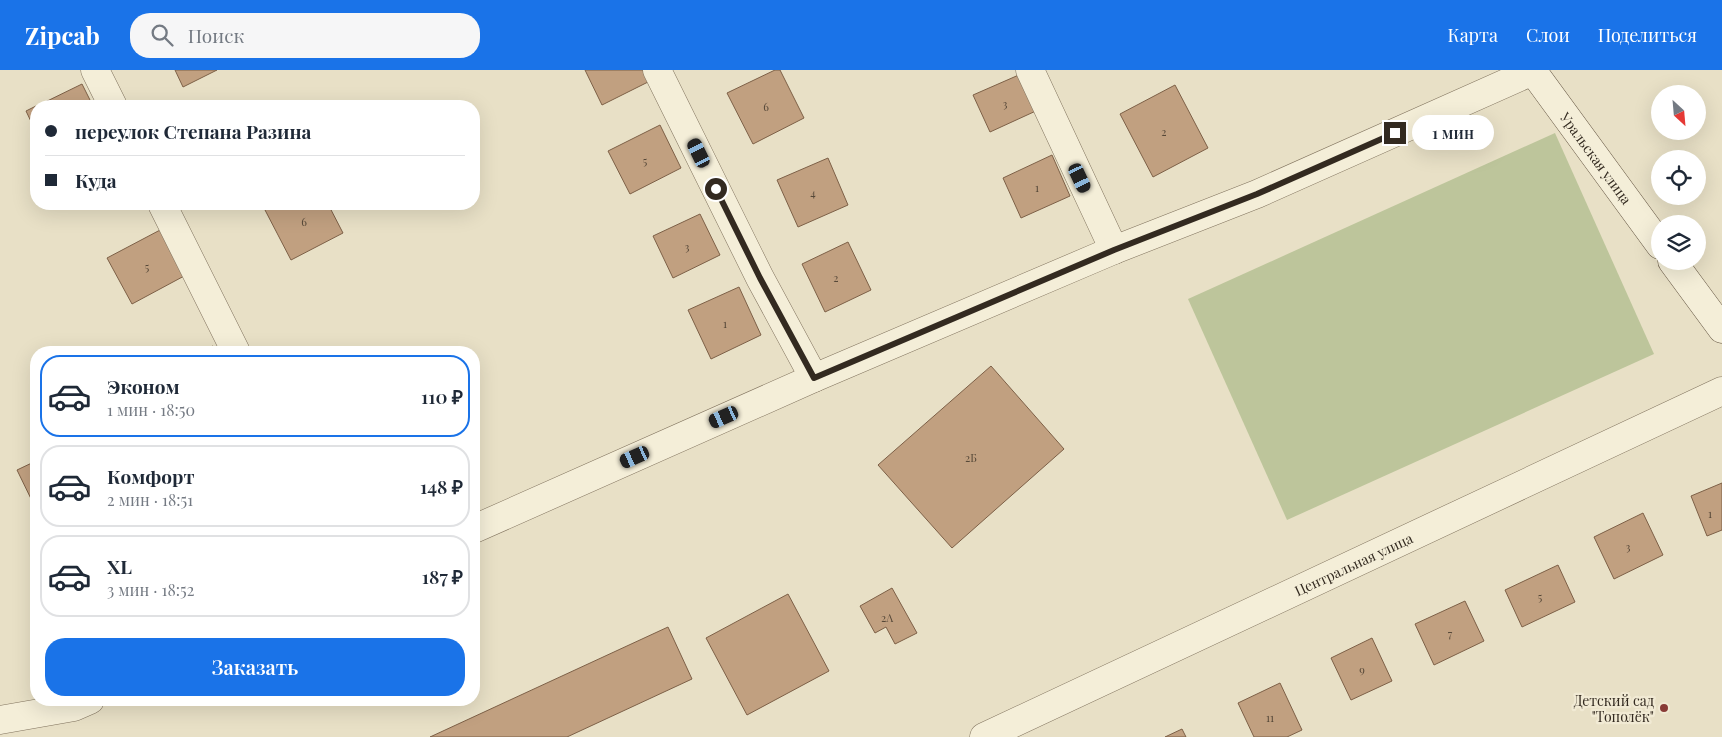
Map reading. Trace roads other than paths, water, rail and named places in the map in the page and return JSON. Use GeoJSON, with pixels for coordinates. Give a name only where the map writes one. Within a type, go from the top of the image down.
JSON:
{"type":"FeatureCollection","features":[{"type":"Feature","properties":{"kind":"street"},"geometry":{"type":"LineString","coordinates":[[95,70],[110,100]]}},
{"type":"Feature","properties":{"kind":"street"},"geometry":{"type":"LineString","coordinates":[[657,70],[760,278],[814,378]]}},
{"type":"Feature","properties":{"kind":"street"},"geometry":{"type":"LineString","coordinates":[[1030,70],[1114,250]]}},
{"type":"Feature","properties":{"kind":"street"},"geometry":{"type":"LineString","coordinates":[[480,526],[814,378],[1114,250],[1257,194],[1532,71]]}},
{"type":"Feature","properties":{"kind":"street","name":"Уральская улица"},"geometry":{"type":"LineString","coordinates":[[1532,71],[1651,233]]}},
{"type":"Feature","properties":{"kind":"street"},"geometry":{"type":"LineString","coordinates":[[165,210],[233,346]]}},
{"type":"Feature","properties":{"kind":"street"},"geometry":{"type":"LineString","coordinates":[[1679,270],[1722,329]]}},
{"type":"Feature","properties":{"kind":"street","name":"Центральная улица"},"geometry":{"type":"LineString","coordinates":[[984,737],[1722,391]]}},
{"type":"Feature","properties":{"kind":"street"},"geometry":{"type":"LineString","coordinates":[[0,720],[76,706]]}},
{"type":"Feature","properties":{"kind":"place","name":"Детский сад \"Тополёк\""},"geometry":{"type":"Point","coordinates":[1664,708]}}]}
